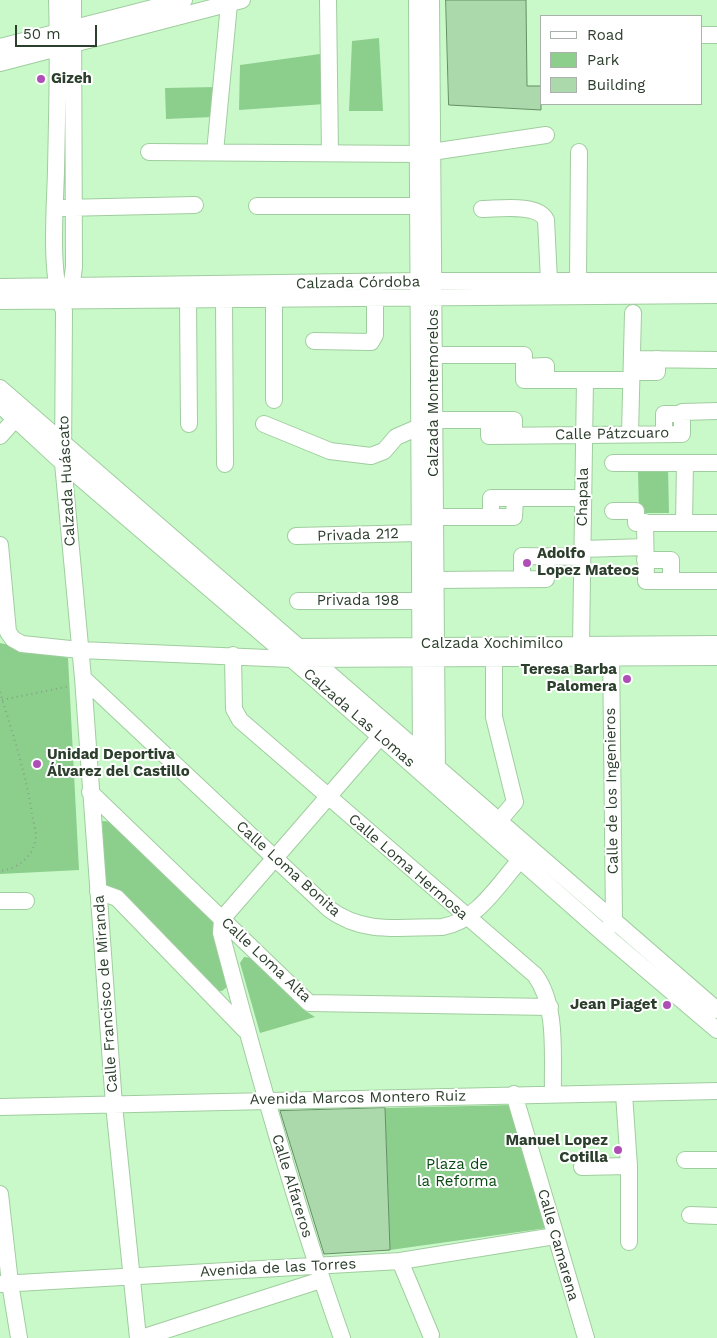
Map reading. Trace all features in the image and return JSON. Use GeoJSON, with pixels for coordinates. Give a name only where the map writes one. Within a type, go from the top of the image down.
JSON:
{"type":"FeatureCollection","features":[{"type":"Feature","properties":{"kind":"street","name":"Calzada Huáscato"},"geometry":{"type":"LineString","coordinates":[[57,0],[66,39],[74,207],[74,267],[64,297]]}},
{"type":"Feature","properties":{"kind":"street","name":"Calzada Huáscato"},"geometry":{"type":"LineString","coordinates":[[73,0],[66,39],[55,208],[64,297],[63,463],[80,650]]}},
{"type":"Feature","properties":{"kind":"street"},"geometry":{"type":"LineString","coordinates":[[0,63],[184,0]]}},
{"type":"Feature","properties":{"kind":"street"},"geometry":{"type":"LineString","coordinates":[[328,0],[330,153]]}},
{"type":"Feature","properties":{"kind":"street","name":"Calzada Montemorelos"},"geometry":{"type":"LineString","coordinates":[[417,0],[424,43],[426,289],[426,374],[419,428],[427,484],[435,517],[435,580],[428,652],[421,772]]}},
{"type":"Feature","properties":{"kind":"street","name":"Calzada Montemorelos"},"geometry":{"type":"LineString","coordinates":[[424,43],[431,0]]}},
{"type":"Feature","properties":{"kind":"street"},"geometry":{"type":"LineString","coordinates":[[0,47],[66,39],[235,2],[216,152]]}},
{"type":"Feature","properties":{"kind":"street"},"geometry":{"type":"LineString","coordinates":[[702,35],[717,35]]}},
{"type":"Feature","properties":{"kind":"street"},"geometry":{"type":"LineString","coordinates":[[149,152],[425,153],[546,135]]}},
{"type":"Feature","properties":{"kind":"street"},"geometry":{"type":"LineString","coordinates":[[578,281],[579,152]]}},
{"type":"Feature","properties":{"kind":"street","name":"Calzada Montemorelos"},"geometry":{"type":"LineString","coordinates":[[425,153],[418,206],[434,355],[426,374],[435,420],[420,533],[419,601],[428,652],[437,787]]}},
{"type":"Feature","properties":{"kind":"street"},"geometry":{"type":"LineString","coordinates":[[55,208],[196,205]]}},
{"type":"Feature","properties":{"kind":"street"},"geometry":{"type":"LineString","coordinates":[[258,206],[418,206]]}},
{"type":"Feature","properties":{"kind":"street"},"geometry":{"type":"LineString","coordinates":[[482,209],[533,209],[541,213],[546,220],[549,281]]}},
{"type":"Feature","properties":{"kind":"street","name":"Calzada Córdoba"},"geometry":{"type":"LineString","coordinates":[[426,289],[549,281],[578,281],[618,288],[717,295]]}},
{"type":"Feature","properties":{"kind":"street","name":"Calzada Córdoba"},"geometry":{"type":"LineString","coordinates":[[0,301],[252,291],[618,288],[717,281]]}},
{"type":"Feature","properties":{"kind":"street","name":"Calzada Córdoba"},"geometry":{"type":"LineString","coordinates":[[0,287],[64,297],[188,299],[224,299],[252,291],[274,298],[375,290]]}},
{"type":"Feature","properties":{"kind":"street"},"geometry":{"type":"LineString","coordinates":[[314,340],[371,342],[375,335],[375,290]]}},
{"type":"Feature","properties":{"kind":"street"},"geometry":{"type":"LineString","coordinates":[[274,298],[274,400]]}},
{"type":"Feature","properties":{"kind":"street"},"geometry":{"type":"LineString","coordinates":[[188,299],[188,424]]}},
{"type":"Feature","properties":{"kind":"street"},"geometry":{"type":"LineString","coordinates":[[224,299],[225,464]]}},
{"type":"Feature","properties":{"kind":"street"},"geometry":{"type":"LineString","coordinates":[[630,434],[633,313]]}},
{"type":"Feature","properties":{"kind":"street"},"geometry":{"type":"LineString","coordinates":[[434,355],[524,356],[524,380],[585,380],[632,370],[657,359],[717,360]]}},
{"type":"Feature","properties":{"kind":"street","name":"Chapala"},"geometry":{"type":"LineString","coordinates":[[581,644],[585,380]]}},
{"type":"Feature","properties":{"kind":"street","name":"Calzada Las Lomas"},"geometry":{"type":"LineString","coordinates":[[0,388],[63,442],[285,653]]}},
{"type":"Feature","properties":{"kind":"street","name":"Calzada Las Lomas"},"geometry":{"type":"LineString","coordinates":[[0,405],[63,463],[285,653],[437,787],[494,827],[520,860],[717,1010]]}},
{"type":"Feature","properties":{"kind":"street","name":"Calle Pátzcuaro"},"geometry":{"type":"LineString","coordinates":[[435,420],[488,420],[489,436],[682,434],[682,412],[717,411]]}},
{"type":"Feature","properties":{"kind":"street"},"geometry":{"type":"LineString","coordinates":[[0,436],[16,418]]}},
{"type":"Feature","properties":{"kind":"street"},"geometry":{"type":"LineString","coordinates":[[264,424],[330,451],[371,456],[384,451],[396,436],[435,420]]}},
{"type":"Feature","properties":{"kind":"street"},"geometry":{"type":"LineString","coordinates":[[613,463],[717,463]]}},
{"type":"Feature","properties":{"kind":"street"},"geometry":{"type":"LineString","coordinates":[[684,523],[685,463]]}},
{"type":"Feature","properties":{"kind":"street"},"geometry":{"type":"LineString","coordinates":[[435,517],[491,517],[491,498],[583,498]]}},
{"type":"Feature","properties":{"kind":"street"},"geometry":{"type":"LineString","coordinates":[[613,511],[636,511],[636,523],[717,523]]}},
{"type":"Feature","properties":{"kind":"street"},"geometry":{"type":"LineString","coordinates":[[645,522],[646,581],[717,581]]}},
{"type":"Feature","properties":{"kind":"street","name":"Privada 212"},"geometry":{"type":"LineString","coordinates":[[296,536],[420,533]]}},
{"type":"Feature","properties":{"kind":"street","name":"Calzada Xochimilco"},"geometry":{"type":"LineString","coordinates":[[0,544],[8,632],[13,639],[22,644],[80,650],[233,656],[285,653],[428,652],[494,660],[717,644]]}},
{"type":"Feature","properties":{"kind":"street"},"geometry":{"type":"LineString","coordinates":[[522,579],[522,556],[582,553],[645,554]]}},
{"type":"Feature","properties":{"kind":"street"},"geometry":{"type":"LineString","coordinates":[[435,580],[546,579],[547,556]]}},
{"type":"Feature","properties":{"kind":"street","name":"Privada 198"},"geometry":{"type":"LineString","coordinates":[[298,601],[419,601]]}},
{"type":"Feature","properties":{"kind":"street","name":"Calzada Xochimilco"},"geometry":{"type":"LineString","coordinates":[[285,653],[314,660],[581,644],[611,651],[717,657]]}},
{"type":"Feature","properties":{"kind":"street","name":"Calle Francisco de Miranda"},"geometry":{"type":"LineString","coordinates":[[80,650],[114,1105],[140,1338]]}},
{"type":"Feature","properties":{"kind":"street","name":"Calle de los Ingenieros"},"geometry":{"type":"LineString","coordinates":[[609,928],[611,651]]}},
{"type":"Feature","properties":{"kind":"street","name":"Calle Loma Hermosa"},"geometry":{"type":"LineString","coordinates":[[233,656],[234,709],[237,718],[535,975],[544,986],[550,1007],[553,1093]]}},
{"type":"Feature","properties":{"kind":"street","name":"Calzada Las Lomas"},"geometry":{"type":"LineString","coordinates":[[314,660],[421,752],[494,827],[609,928],[717,1030]]}},
{"type":"Feature","properties":{"kind":"street"},"geometry":{"type":"LineString","coordinates":[[494,660],[494,717],[514,802],[494,827]]}},
{"type":"Feature","properties":{"kind":"street","name":"Calle Loma Bonita"},"geometry":{"type":"LineString","coordinates":[[83,678],[329,909],[350,923],[369,927],[442,927],[468,918],[520,860]]}},
{"type":"Feature","properties":{"kind":"street"},"geometry":{"type":"LineString","coordinates":[[222,919],[380,736]]}},
{"type":"Feature","properties":{"kind":"street","name":"Calle Loma Alta"},"geometry":{"type":"LineString","coordinates":[[90,792],[303,999],[312,1004],[550,1007]]}},
{"type":"Feature","properties":{"kind":"street","name":"Calle Alfareros"},"geometry":{"type":"LineString","coordinates":[[98,891],[117,898],[247,1032]]}},
{"type":"Feature","properties":{"kind":"street"},"geometry":{"type":"LineString","coordinates":[[0,901],[26,901]]}},
{"type":"Feature","properties":{"kind":"street","name":"Calle Alfareros"},"geometry":{"type":"LineString","coordinates":[[222,919],[221,933],[266,1100],[319,1273],[342,1338]]}},
{"type":"Feature","properties":{"kind":"street","name":"Avenida Marcos Montero Ruiz"},"geometry":{"type":"LineString","coordinates":[[0,1107],[553,1093],[624,1094],[717,1091]]}},
{"type":"Feature","properties":{"kind":"street","name":"Calle Camarena"},"geometry":{"type":"LineString","coordinates":[[514,1094],[586,1338]]}},
{"type":"Feature","properties":{"kind":"street"},"geometry":{"type":"LineString","coordinates":[[624,1094],[629,1166],[629,1242]]}},
{"type":"Feature","properties":{"kind":"street"},"geometry":{"type":"LineString","coordinates":[[685,1160],[717,1160]]}},
{"type":"Feature","properties":{"kind":"street"},"geometry":{"type":"LineString","coordinates":[[582,1167],[629,1166]]}},
{"type":"Feature","properties":{"kind":"street"},"geometry":{"type":"LineString","coordinates":[[0,1194],[5,1284],[19,1338]]}},
{"type":"Feature","properties":{"kind":"street"},"geometry":{"type":"LineString","coordinates":[[690,1216],[717,1216]]}},
{"type":"Feature","properties":{"kind":"street","name":"Avenida de las Torres"},"geometry":{"type":"LineString","coordinates":[[5,1284],[132,1276],[319,1273],[555,1236]]}},
{"type":"Feature","properties":{"kind":"street"},"geometry":{"type":"LineString","coordinates":[[400,1260],[431,1335]]}},
{"type":"Feature","properties":{"kind":"street"},"geometry":{"type":"LineString","coordinates":[[140,1338],[319,1273]]}},
{"type":"Feature","properties":{"kind":"path"},"geometry":{"type":"LineString","coordinates":[[2,700],[74,685],[83,678]]}},
{"type":"Feature","properties":{"kind":"path"},"geometry":{"type":"LineString","coordinates":[[0,692],[30,797],[36,837],[30,854],[23,862],[8,870],[0,871]]}},
{"type":"Feature","properties":{"kind":"green space"},"geometry":{"type":"Polygon","coordinates":[[[379,38],[383,111],[349,111],[352,41],[379,38]]]}},
{"type":"Feature","properties":{"kind":"green space"},"geometry":{"type":"Polygon","coordinates":[[[320,54],[325,104],[239,110],[240,65],[320,54]]]}},
{"type":"Feature","properties":{"kind":"green space"},"geometry":{"type":"Polygon","coordinates":[[[216,87],[213,117],[166,119],[165,88],[216,87]]]}},
{"type":"Feature","properties":{"kind":"green space"},"geometry":{"type":"Polygon","coordinates":[[[668,468],[669,513],[639,513],[638,469],[668,468]]]}},
{"type":"Feature","properties":{"kind":"green space","name":"Unidad Deportiva Álvarez del Castillo"},"geometry":{"type":"Polygon","coordinates":[[[0,643],[68,658],[79,870],[0,874],[0,643]]]}},
{"type":"Feature","properties":{"kind":"green space"},"geometry":{"type":"Polygon","coordinates":[[[102,821],[116,822],[215,920],[215,935],[227,987],[222,991],[213,991],[120,890],[106,888],[102,821]]]}},
{"type":"Feature","properties":{"kind":"green space"},"geometry":{"type":"Polygon","coordinates":[[[244,957],[252,958],[304,1010],[315,1017],[260,1033],[240,963],[244,957]]]}},
{"type":"Feature","properties":{"kind":"green space","name":"Plaza de la Reforma"},"geometry":{"type":"Polygon","coordinates":[[[512,1105],[547,1228],[390,1250],[385,1108],[512,1105]]]}},
{"type":"Feature","properties":{"kind":"building"},"geometry":{"type":"Polygon","coordinates":[[[446,0],[526,0],[527,86],[540,86],[541,110],[449,105],[446,0]]]}},
{"type":"Feature","properties":{"kind":"building"},"geometry":{"type":"Polygon","coordinates":[[[385,1108],[390,1250],[324,1254],[280,1111],[385,1108]]]}},
{"type":"Feature","properties":{"kind":"place","name":"Gizeh"},"geometry":{"type":"Point","coordinates":[41,79]}},
{"type":"Feature","properties":{"kind":"place","name":"Adolfo Lopez Mateos"},"geometry":{"type":"Point","coordinates":[527,563]}},
{"type":"Feature","properties":{"kind":"place","name":"Teresa Barba Palomera"},"geometry":{"type":"Point","coordinates":[627,679]}},
{"type":"Feature","properties":{"kind":"place","name":"Unidad Deportiva Álvarez del Castillo"},"geometry":{"type":"Point","coordinates":[37,764]}},
{"type":"Feature","properties":{"kind":"place","name":"Jean Piaget"},"geometry":{"type":"Point","coordinates":[667,1005]}},
{"type":"Feature","properties":{"kind":"place","name":"Manuel Lopez Cotilla"},"geometry":{"type":"Point","coordinates":[618,1150]}}]}
